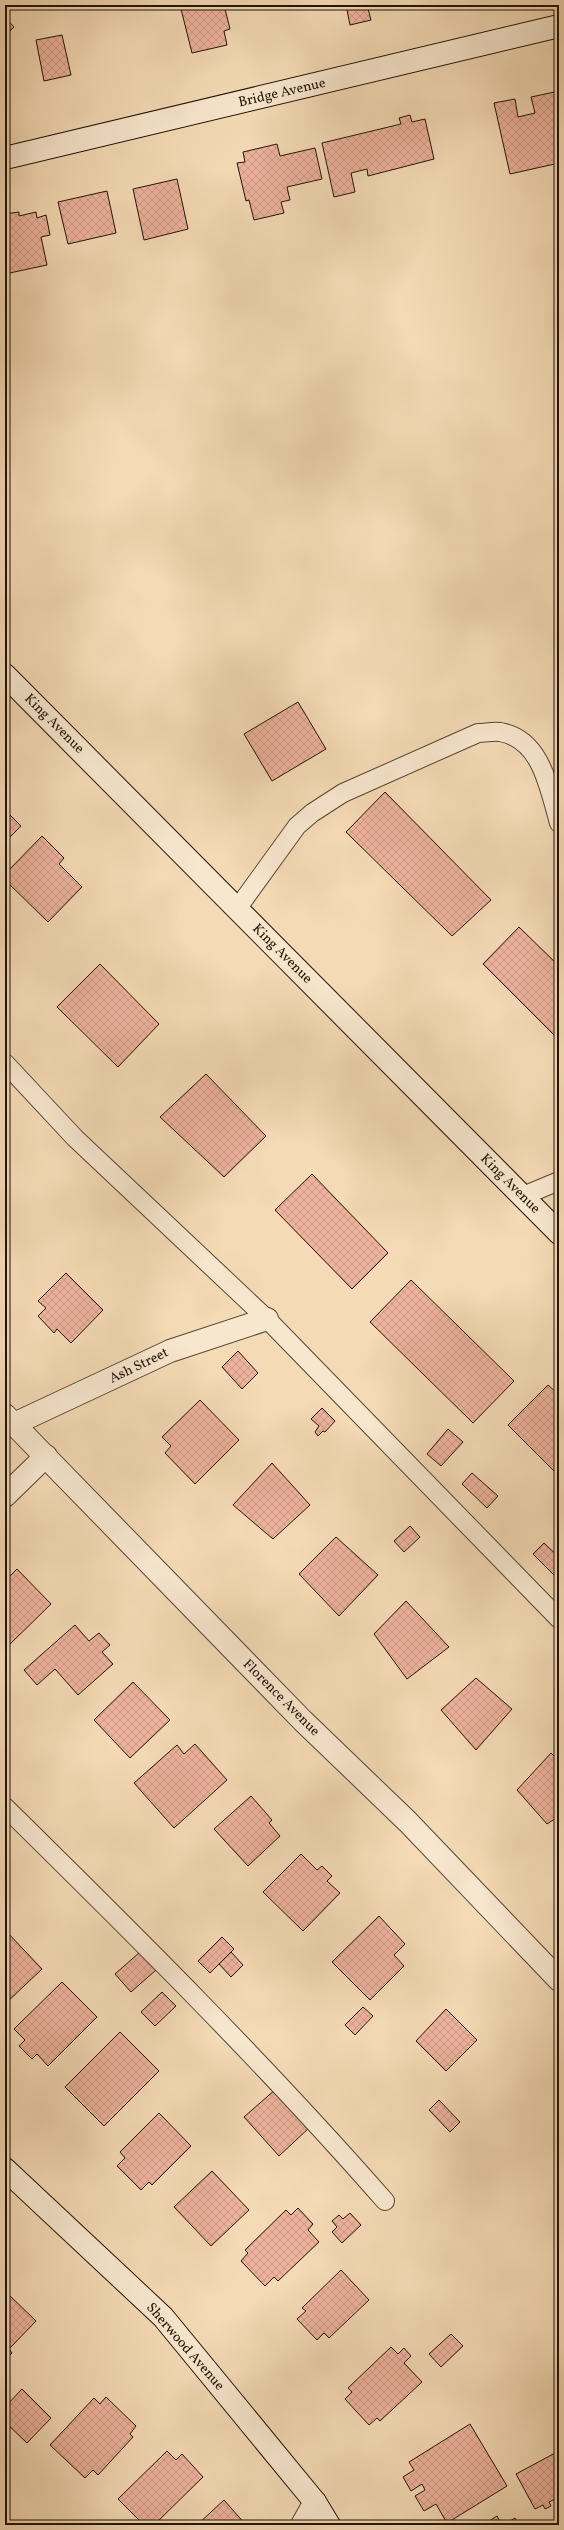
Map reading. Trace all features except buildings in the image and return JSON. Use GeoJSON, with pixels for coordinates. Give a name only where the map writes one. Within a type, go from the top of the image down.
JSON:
{"type":"FeatureCollection","features":[{"type":"Feature","properties":{"kind":"street","name":"Bridge Avenue"},"geometry":{"type":"LineString","coordinates":[[5,158],[559,26]]}},
{"type":"Feature","properties":{"kind":"street","name":"King Avenue"},"geometry":{"type":"LineString","coordinates":[[5,675],[559,1233]]}},
{"type":"Feature","properties":{"kind":"street","name":"Ash Street"},"geometry":{"type":"LineString","coordinates":[[10,1419],[170,1351],[267,1319]]}},
{"type":"Feature","properties":{"kind":"street","name":"Florence Avenue"},"geometry":{"type":"LineString","coordinates":[[10,1419],[303,1721],[413,1828],[559,1980]]}},
{"type":"Feature","properties":{"kind":"street"},"geometry":{"type":"LineString","coordinates":[[5,1496],[46,1456]]}},
{"type":"Feature","properties":{"kind":"street","name":"Sherwood Avenue"},"geometry":{"type":"LineString","coordinates":[[5,2169],[163,2317],[315,2502],[329,2525]]}},
{"type":"Feature","properties":{"kind":"street"},"geometry":{"type":"LineString","coordinates":[[302,2525],[315,2502]]}},
{"type":"Feature","properties":{"kind":"lane"},"geometry":{"type":"LineString","coordinates":[[237,909],[297,826],[312,813],[343,793],[478,733],[499,732],[515,738],[532,750],[543,769],[559,822]]}},
{"type":"Feature","properties":{"kind":"lane"},"geometry":{"type":"LineString","coordinates":[[5,1063],[75,1138],[267,1319],[559,1620]]}},
{"type":"Feature","properties":{"kind":"lane"},"geometry":{"type":"LineString","coordinates":[[523,1196],[559,1181]]}},
{"type":"Feature","properties":{"kind":"lane"},"geometry":{"type":"LineString","coordinates":[[5,1807],[174,1974],[333,2141],[385,2201]]}}]}
